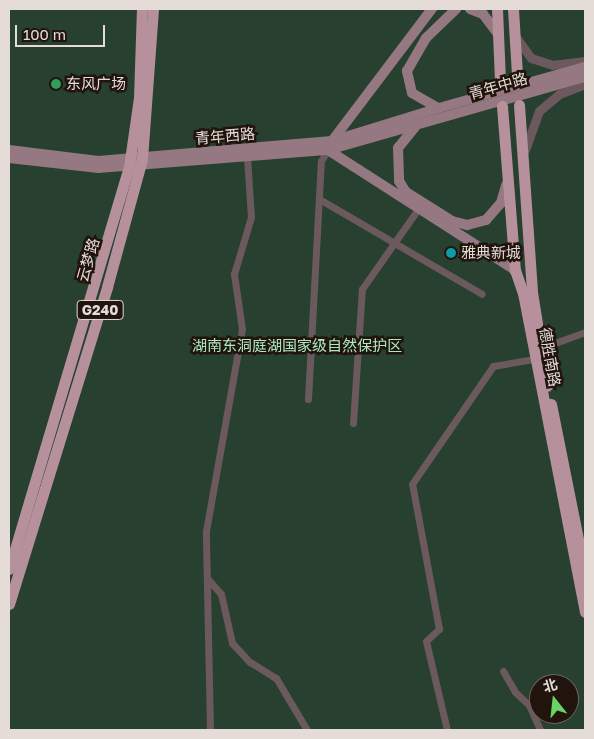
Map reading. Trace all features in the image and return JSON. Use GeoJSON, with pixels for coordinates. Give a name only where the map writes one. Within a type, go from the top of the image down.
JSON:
{"type":"FeatureCollection","features":[{"type":"Feature","properties":{"kind":"main road","name":"云梦路"},"geometry":{"type":"LineString","coordinates":[[9,569],[136,163],[142,9]]}},
{"type":"Feature","properties":{"kind":"main road","name":"G240"},"geometry":{"type":"LineString","coordinates":[[9,604],[107,287],[136,163],[153,9]]}},
{"type":"Feature","properties":{"kind":"main road"},"geometry":{"type":"LineString","coordinates":[[432,9],[330,145],[418,209],[515,270]]}},
{"type":"Feature","properties":{"kind":"main road"},"geometry":{"type":"LineString","coordinates":[[439,108],[412,93],[407,71],[426,38],[456,9]]}},
{"type":"Feature","properties":{"kind":"main road"},"geometry":{"type":"LineString","coordinates":[[470,9],[483,14],[498,34]]}},
{"type":"Feature","properties":{"kind":"main road"},"geometry":{"type":"LineString","coordinates":[[497,9],[500,80]]}},
{"type":"Feature","properties":{"kind":"main road"},"geometry":{"type":"LineString","coordinates":[[513,9],[517,74]]}},
{"type":"Feature","properties":{"kind":"main road","name":"青年中路"},"geometry":{"type":"LineString","coordinates":[[439,108],[585,67]]}},
{"type":"Feature","properties":{"kind":"main road","name":"青年中路"},"geometry":{"type":"LineString","coordinates":[[418,124],[585,77]]}},
{"type":"Feature","properties":{"kind":"main road","name":"德胜南路"},"geometry":{"type":"LineString","coordinates":[[519,105],[522,163],[541,348],[585,574]]}},
{"type":"Feature","properties":{"kind":"main road","name":"德胜南路"},"geometry":{"type":"LineString","coordinates":[[502,106],[515,270],[585,612]]}},
{"type":"Feature","properties":{"kind":"main road","name":"青年西路"},"geometry":{"type":"LineString","coordinates":[[9,158],[69,168],[330,145],[439,108]]}},
{"type":"Feature","properties":{"kind":"main road","name":"青年西路"},"geometry":{"type":"LineString","coordinates":[[9,150],[62,159],[136,163],[247,157],[330,145],[418,124]]}},
{"type":"Feature","properties":{"kind":"main road"},"geometry":{"type":"LineString","coordinates":[[418,124],[398,148],[399,181],[406,192],[452,221],[477,224],[492,216],[501,204],[508,177]]}},
{"type":"Feature","properties":{"kind":"street"},"geometry":{"type":"LineString","coordinates":[[515,36],[532,58],[552,65],[585,61]]}},
{"type":"Feature","properties":{"kind":"street"},"geometry":{"type":"LineString","coordinates":[[522,163],[528,132],[539,110],[559,94],[585,84]]}},
{"type":"Feature","properties":{"kind":"street"},"geometry":{"type":"LineString","coordinates":[[308,399],[322,200],[321,161],[330,145]]}},
{"type":"Feature","properties":{"kind":"street"},"geometry":{"type":"LineString","coordinates":[[210,730],[207,519],[242,329],[234,274],[251,217],[247,157]]}},
{"type":"Feature","properties":{"kind":"street"},"geometry":{"type":"LineString","coordinates":[[322,200],[482,294]]}},
{"type":"Feature","properties":{"kind":"street"},"geometry":{"type":"LineString","coordinates":[[352,423],[362,289],[391,242],[418,209]]}},
{"type":"Feature","properties":{"kind":"street"},"geometry":{"type":"LineString","coordinates":[[541,348],[585,332]]}},
{"type":"Feature","properties":{"kind":"street"},"geometry":{"type":"LineString","coordinates":[[446,730],[426,641],[439,628],[412,484],[493,366],[534,359]]}},
{"type":"Feature","properties":{"kind":"street"},"geometry":{"type":"LineString","coordinates":[[207,578],[221,594],[232,643],[250,662],[276,678],[307,730]]}},
{"type":"Feature","properties":{"kind":"street"},"geometry":{"type":"LineString","coordinates":[[503,671],[514,692],[529,705],[540,730]]}},
{"type":"Feature","properties":{"kind":"green space","name":"湖南东洞庭湖国家级自然保护区"},"geometry":{"type":"Polygon","coordinates":[[[9,9],[585,9],[585,730],[9,730],[9,9]]]}},
{"type":"Feature","properties":{"kind":"place","name":"东风广场"},"geometry":{"type":"Point","coordinates":[56,84]}},
{"type":"Feature","properties":{"kind":"place","name":"雅典新城"},"geometry":{"type":"Point","coordinates":[451,253]}}]}
